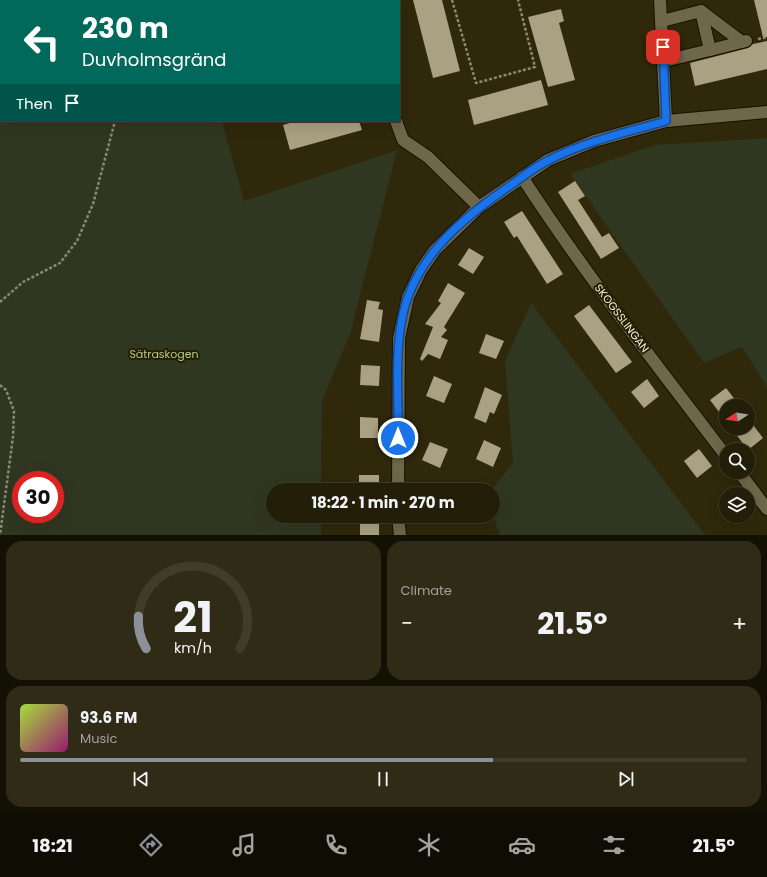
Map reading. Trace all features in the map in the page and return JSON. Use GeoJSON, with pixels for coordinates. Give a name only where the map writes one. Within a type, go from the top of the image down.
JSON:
{"type":"FeatureCollection","features":[{"type":"Feature","properties":{"kind":"street"},"geometry":{"type":"LineString","coordinates":[[660,0],[666,121]]}},
{"type":"Feature","properties":{"kind":"street"},"geometry":{"type":"LineString","coordinates":[[662,21],[701,11],[744,41],[664,61]]}},
{"type":"Feature","properties":{"kind":"street"},"geometry":{"type":"LineString","coordinates":[[701,11],[710,50]]}},
{"type":"Feature","properties":{"kind":"street"},"geometry":{"type":"LineString","coordinates":[[398,483],[399,338],[408,297],[421,270],[435,250],[479,207],[548,160],[594,141],[666,121],[767,112]]}},
{"type":"Feature","properties":{"kind":"street"},"geometry":{"type":"LineString","coordinates":[[396,122],[403,140],[428,156],[479,207]]}},
{"type":"Feature","properties":{"kind":"street","name":"SKOGSSLINGAN"},"geometry":{"type":"LineString","coordinates":[[522,177],[556,229],[599,289],[719,447]]}},
{"type":"Feature","properties":{"kind":"street"},"geometry":{"type":"LineString","coordinates":[[744,479],[767,509]]}},
{"type":"Feature","properties":{"kind":"street"},"geometry":{"type":"LineString","coordinates":[[399,523],[400,535]]}},
{"type":"Feature","properties":{"kind":"path"},"geometry":{"type":"LineString","coordinates":[[452,0],[476,83],[535,67],[518,0]]}},
{"type":"Feature","properties":{"kind":"path"},"geometry":{"type":"LineString","coordinates":[[0,302],[23,282],[60,263],[77,241],[93,204],[115,122]]}},
{"type":"Feature","properties":{"kind":"path"},"geometry":{"type":"LineString","coordinates":[[0,386],[6,390],[14,411],[13,437],[0,535]]}},
{"type":"Feature","properties":{"kind":"green space","name":"Sätraskogen"},"geometry":{"type":"Polygon","coordinates":[[[0,122],[222,122],[244,201],[397,150],[350,334],[322,401],[321,483],[266,483],[266,523],[321,523],[321,535],[0,535],[0,122]]]}},
{"type":"Feature","properties":{"kind":"green space"},"geometry":{"type":"Polygon","coordinates":[[[767,138],[767,387],[742,347],[704,363],[570,174],[655,145],[767,138]]]}},
{"type":"Feature","properties":{"kind":"green space"},"geometry":{"type":"Polygon","coordinates":[[[531,303],[705,535],[500,535],[496,523],[500,523],[500,483],[497,483],[513,463],[505,361],[531,303]]]}},
{"type":"Feature","properties":{"kind":"building"},"geometry":{"type":"Polygon","coordinates":[[[413,0],[442,0],[460,71],[433,78],[413,0]]]}},
{"type":"Feature","properties":{"kind":"building"},"geometry":{"type":"Polygon","coordinates":[[[754,0],[767,0],[767,37],[763,37],[754,0]]]}},
{"type":"Feature","properties":{"kind":"building"},"geometry":{"type":"Polygon","coordinates":[[[561,9],[564,21],[559,23],[575,80],[548,87],[528,17],[561,9]]]}},
{"type":"Feature","properties":{"kind":"building"},"geometry":{"type":"Polygon","coordinates":[[[767,41],[767,69],[695,86],[690,63],[748,48],[753,44],[767,41]]]}},
{"type":"Feature","properties":{"kind":"building"},"geometry":{"type":"Polygon","coordinates":[[[541,80],[548,105],[474,125],[468,100],[541,80]]]}},
{"type":"Feature","properties":{"kind":"building"},"geometry":{"type":"Polygon","coordinates":[[[294,122],[359,122],[362,130],[290,150],[283,125],[294,122]]]}},
{"type":"Feature","properties":{"kind":"building"},"geometry":{"type":"Polygon","coordinates":[[[575,181],[585,196],[578,200],[602,237],[609,233],[619,248],[601,259],[558,192],[575,181]]]}},
{"type":"Feature","properties":{"kind":"building"},"geometry":{"type":"Polygon","coordinates":[[[522,211],[563,274],[547,284],[517,236],[514,238],[504,222],[522,211]]]}},
{"type":"Feature","properties":{"kind":"building"},"geometry":{"type":"Polygon","coordinates":[[[469,248],[484,257],[473,274],[458,265],[469,248]]]}},
{"type":"Feature","properties":{"kind":"building"},"geometry":{"type":"Polygon","coordinates":[[[448,283],[465,293],[444,327],[447,330],[441,337],[448,340],[440,359],[428,354],[422,361],[420,359],[433,327],[425,324],[441,303],[438,301],[448,283]]]}},
{"type":"Feature","properties":{"kind":"building"},"geometry":{"type":"Polygon","coordinates":[[[367,300],[380,302],[378,309],[383,310],[379,342],[360,339],[367,300]]]}},
{"type":"Feature","properties":{"kind":"building"},"geometry":{"type":"Polygon","coordinates":[[[589,305],[632,362],[616,373],[574,316],[589,305]]]}},
{"type":"Feature","properties":{"kind":"building"},"geometry":{"type":"Polygon","coordinates":[[[486,334],[504,341],[496,359],[479,353],[486,334]]]}},
{"type":"Feature","properties":{"kind":"building"},"geometry":{"type":"Polygon","coordinates":[[[361,365],[380,366],[379,386],[360,385],[361,365]]]}},
{"type":"Feature","properties":{"kind":"building"},"geometry":{"type":"Polygon","coordinates":[[[434,376],[452,384],[444,403],[426,396],[434,376]]]}},
{"type":"Feature","properties":{"kind":"building"},"geometry":{"type":"Polygon","coordinates":[[[647,379],[659,396],[644,408],[631,392],[647,379]]]}},
{"type":"Feature","properties":{"kind":"building"},"geometry":{"type":"Polygon","coordinates":[[[485,387],[502,395],[494,414],[490,412],[486,423],[474,418],[485,387]]]}},
{"type":"Feature","properties":{"kind":"building"},"geometry":{"type":"Polygon","coordinates":[[[726,388],[735,399],[719,399],[719,412],[710,400],[726,388]]]}},
{"type":"Feature","properties":{"kind":"building"},"geometry":{"type":"Polygon","coordinates":[[[360,417],[378,418],[378,438],[360,438],[360,417]]]}},
{"type":"Feature","properties":{"kind":"building"},"geometry":{"type":"Polygon","coordinates":[[[755,428],[763,438],[755,444],[755,443],[743,443],[737,435],[755,435],[755,428]]]}},
{"type":"Feature","properties":{"kind":"building"},"geometry":{"type":"Polygon","coordinates":[[[484,440],[501,448],[493,467],[476,459],[484,440]]]}},
{"type":"Feature","properties":{"kind":"building"},"geometry":{"type":"Polygon","coordinates":[[[430,442],[448,449],[440,468],[422,460],[430,442]]]}},
{"type":"Feature","properties":{"kind":"building"},"geometry":{"type":"Polygon","coordinates":[[[699,449],[712,466],[697,478],[684,461],[699,449]]]}},
{"type":"Feature","properties":{"kind":"building"},"geometry":{"type":"Polygon","coordinates":[[[359,475],[379,475],[379,483],[359,483],[359,475]]]}},
{"type":"Feature","properties":{"kind":"building"},"geometry":{"type":"Polygon","coordinates":[[[360,523],[379,523],[379,535],[360,535],[360,523]]]}},
{"type":"Feature","properties":{"kind":"route"},"geometry":{"type":"LineString","coordinates":[[398,438],[399,338],[403,314],[408,297],[421,270],[435,250],[479,207],[548,160],[594,141],[666,121],[663,47]]}}]}
